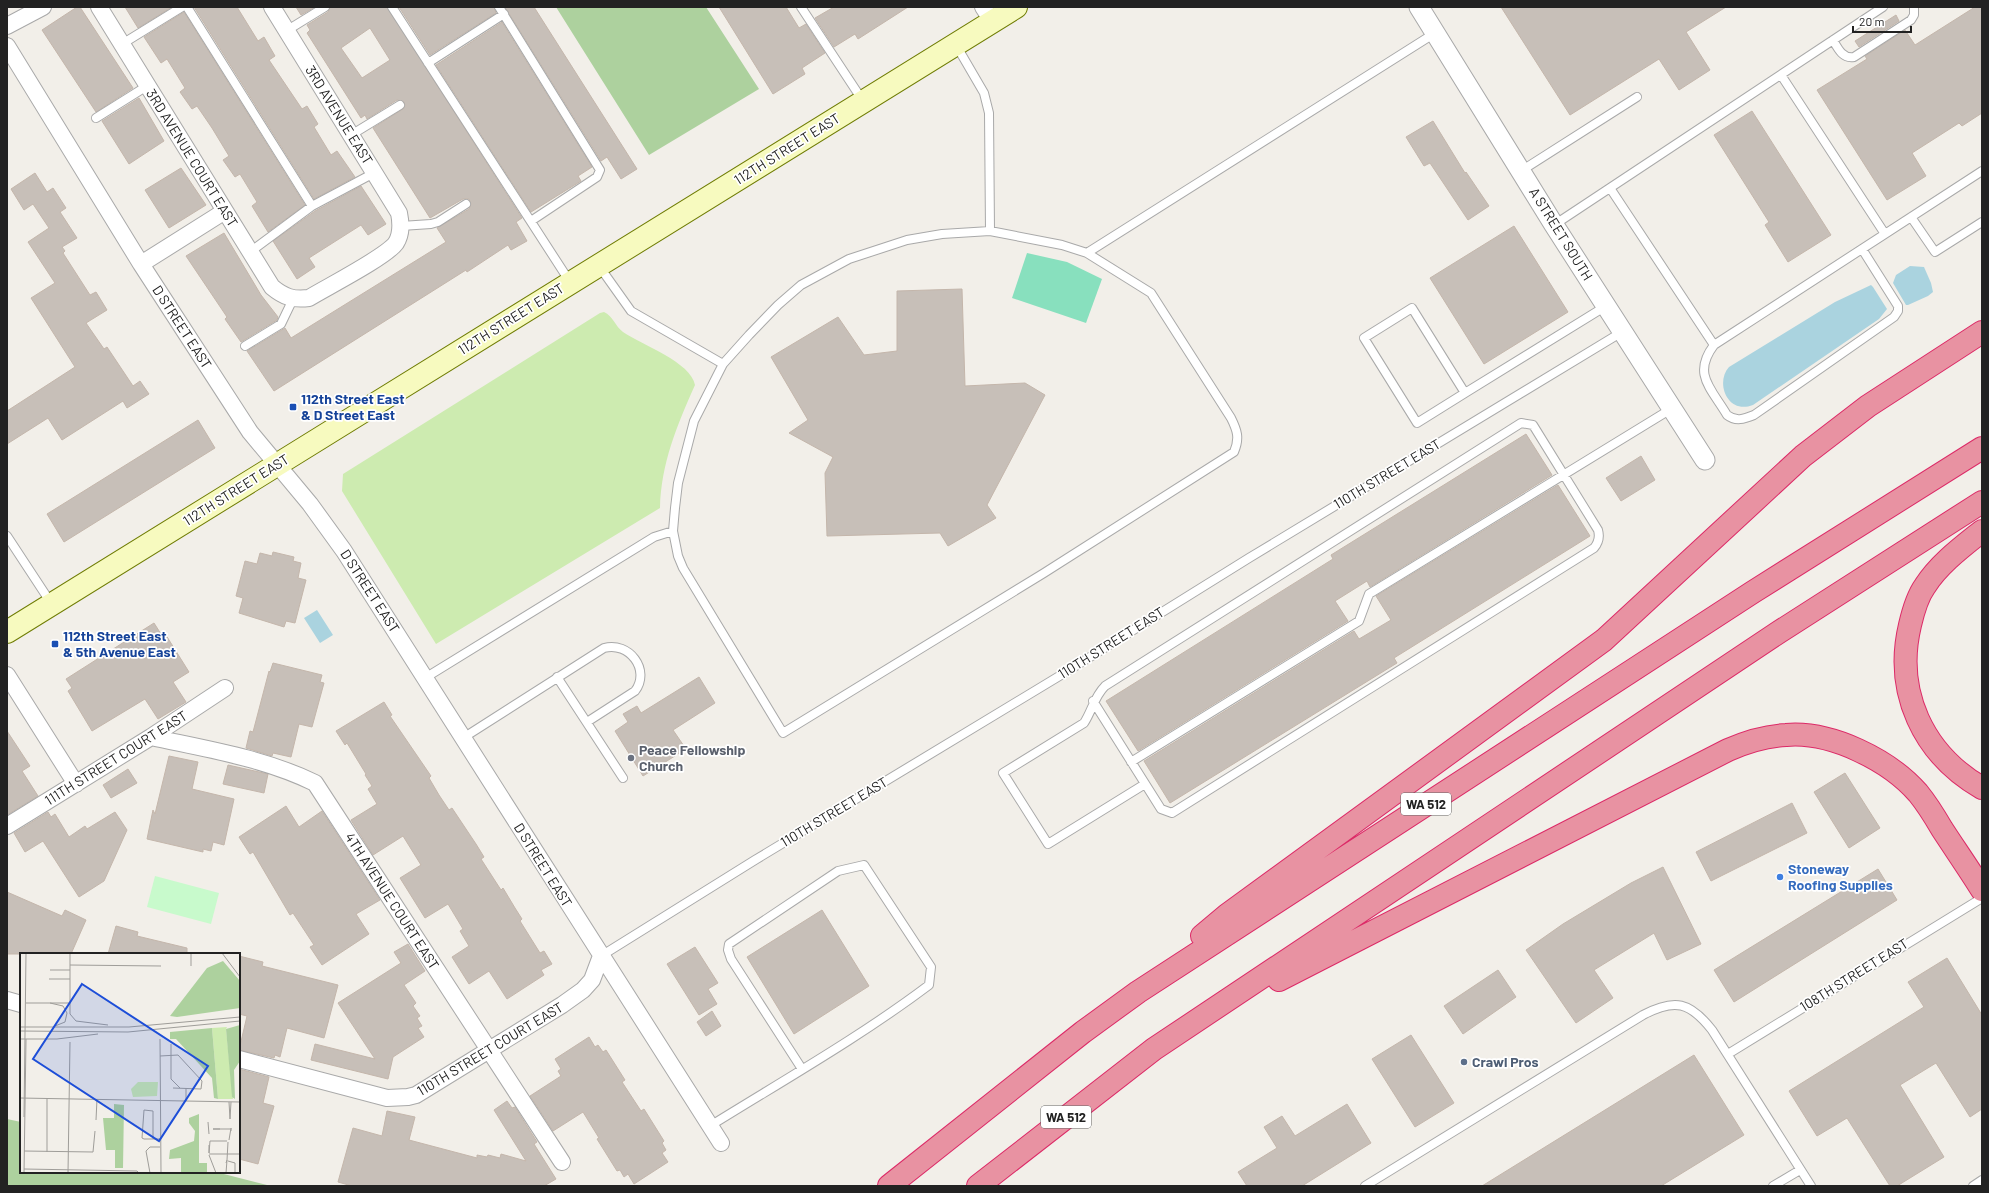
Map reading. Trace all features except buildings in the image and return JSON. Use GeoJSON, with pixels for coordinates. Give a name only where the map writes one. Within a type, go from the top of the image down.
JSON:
{"type":"FeatureCollection","features":[{"type":"Feature","properties":{"kind":"highway"},"geometry":{"type":"LineString","coordinates":[[1083,1032],[1227,915],[1604,640],[1803,456],[1868,406],[1982,332]]}},
{"type":"Feature","properties":{"kind":"highway","name":"WA 512"},"geometry":{"type":"LineString","coordinates":[[889,1186],[1083,1032],[1138,992],[1753,592],[1982,448]]}},
{"type":"Feature","properties":{"kind":"highway","name":"WA 512"},"geometry":{"type":"LineString","coordinates":[[978,1186],[1154,1049],[1778,632],[1982,502]]}},
{"type":"Feature","properties":{"kind":"highway"},"geometry":{"type":"LineString","coordinates":[[1982,531],[1942,566],[1925,586],[1911,621],[1905,649],[1905,664],[1909,695],[1922,727],[1930,740],[1948,762],[1971,782],[1982,788]]}},
{"type":"Feature","properties":{"kind":"highway"},"geometry":{"type":"LineString","coordinates":[[1154,1049],[1288,975],[1720,753],[1746,743],[1765,738],[1801,735],[1828,740],[1873,758],[1894,771],[1919,794],[1982,890]]}},
{"type":"Feature","properties":{"kind":"main road","name":"112TH STREET EAST"},"geometry":{"type":"LineString","coordinates":[[7,632],[955,44],[988,14],[1016,7]]}},
{"type":"Feature","properties":{"kind":"street"},"geometry":{"type":"LineString","coordinates":[[7,26],[43,7]]}},
{"type":"Feature","properties":{"kind":"street","name":"3RD AVENUE COURT EAST"},"geometry":{"type":"LineString","coordinates":[[99,7],[272,287],[281,295],[293,299]]}},
{"type":"Feature","properties":{"kind":"street","name":"3RD AVENUE EAST"},"geometry":{"type":"LineString","coordinates":[[272,7],[399,213],[401,226]]}},
{"type":"Feature","properties":{"kind":"street","name":"A STREET SOUTH"},"geometry":{"type":"LineString","coordinates":[[1423,8],[1435,33],[1554,225],[1705,460]]}},
{"type":"Feature","properties":{"kind":"street","name":"D STREET EAST"},"geometry":{"type":"LineString","coordinates":[[7,46],[141,264],[250,432],[310,504],[344,551],[721,1143]]}},
{"type":"Feature","properties":{"kind":"street"},"geometry":{"type":"LineString","coordinates":[[141,264],[225,211]]}},
{"type":"Feature","properties":{"kind":"street"},"geometry":{"type":"LineString","coordinates":[[293,299],[309,298],[383,254],[396,242],[401,226]]}},
{"type":"Feature","properties":{"kind":"street"},"geometry":{"type":"LineString","coordinates":[[7,675],[76,784]]}},
{"type":"Feature","properties":{"kind":"street","name":"111TH STREET COURT EAST"},"geometry":{"type":"LineString","coordinates":[[7,826],[151,737],[225,688]]}},
{"type":"Feature","properties":{"kind":"street","name":"4TH AVENUE COURT EAST"},"geometry":{"type":"LineString","coordinates":[[151,737],[212,750],[283,769],[315,783],[562,1162]]}},
{"type":"Feature","properties":{"kind":"street","name":"110TH STREET COURT EAST"},"geometry":{"type":"LineString","coordinates":[[240,1058],[387,1098],[408,1097],[438,1083],[562,1005],[583,990],[595,974],[601,956]]}},
{"type":"Feature","properties":{"kind":"street"},"geometry":{"type":"LineString","coordinates":[[7,1000],[20,1004]]}},
{"type":"Feature","properties":{"kind":"lane"},"geometry":{"type":"LineString","coordinates":[[122,44],[182,7]]}},
{"type":"Feature","properties":{"kind":"lane"},"geometry":{"type":"LineString","coordinates":[[187,7],[312,206]]}},
{"type":"Feature","properties":{"kind":"lane"},"geometry":{"type":"LineString","coordinates":[[286,31],[325,7]]}},
{"type":"Feature","properties":{"kind":"lane"},"geometry":{"type":"LineString","coordinates":[[392,7],[570,283]]}},
{"type":"Feature","properties":{"kind":"lane"},"geometry":{"type":"LineString","coordinates":[[801,7],[864,101]]}},
{"type":"Feature","properties":{"kind":"lane"},"geometry":{"type":"LineString","coordinates":[[1554,225],[1883,7]]}},
{"type":"Feature","properties":{"kind":"lane"},"geometry":{"type":"LineString","coordinates":[[1833,40],[1843,55],[1849,58],[1854,57],[1911,20],[1914,14],[1914,7]]}},
{"type":"Feature","properties":{"kind":"lane"},"geometry":{"type":"LineString","coordinates":[[428,63],[501,11],[600,170],[597,177],[531,221]]}},
{"type":"Feature","properties":{"kind":"lane"},"geometry":{"type":"LineString","coordinates":[[1087,253],[1435,33]]}},
{"type":"Feature","properties":{"kind":"lane"},"geometry":{"type":"LineString","coordinates":[[955,44],[984,93],[989,113],[990,231]]}},
{"type":"Feature","properties":{"kind":"lane"},"geometry":{"type":"LineString","coordinates":[[1781,75],[1885,234]]}},
{"type":"Feature","properties":{"kind":"lane"},"geometry":{"type":"LineString","coordinates":[[96,118],[148,86]]}},
{"type":"Feature","properties":{"kind":"lane"},"geometry":{"type":"LineString","coordinates":[[1521,171],[1637,97]]}},
{"type":"Feature","properties":{"kind":"lane"},"geometry":{"type":"LineString","coordinates":[[351,135],[400,105]]}},
{"type":"Feature","properties":{"kind":"lane"},"geometry":{"type":"LineString","coordinates":[[1862,249],[1898,306],[1894,317],[1754,415],[1743,419],[1732,419],[1727,415],[1704,376],[1703,368],[1706,356],[1714,345],[1982,171]]}},
{"type":"Feature","properties":{"kind":"lane"},"geometry":{"type":"LineString","coordinates":[[250,252],[312,206],[374,173]]}},
{"type":"Feature","properties":{"kind":"lane"},"geometry":{"type":"LineString","coordinates":[[1610,188],[1714,345]]}},
{"type":"Feature","properties":{"kind":"lane"},"geometry":{"type":"LineString","coordinates":[[401,226],[431,224],[438,222],[466,204]]}},
{"type":"Feature","properties":{"kind":"lane"},"geometry":{"type":"LineString","coordinates":[[1911,217],[1935,252],[1982,222]]}},
{"type":"Feature","properties":{"kind":"lane"},"geometry":{"type":"LineString","coordinates":[[990,231],[1062,245],[1087,253],[1151,293],[1231,418],[1237,430],[1238,442],[1234,452],[1030,582],[783,733],[683,568],[678,556],[673,531],[678,483],[694,421],[723,364],[778,305],[801,285],[835,266],[875,249],[907,240],[942,234],[990,231]]}},
{"type":"Feature","properties":{"kind":"lane"},"geometry":{"type":"LineString","coordinates":[[598,265],[631,311],[723,364]]}},
{"type":"Feature","properties":{"kind":"lane"},"geometry":{"type":"LineString","coordinates":[[245,346],[281,324],[293,299]]}},
{"type":"Feature","properties":{"kind":"lane"},"geometry":{"type":"LineString","coordinates":[[1465,393],[1412,308],[1364,338],[1417,423],[1606,306]]}},
{"type":"Feature","properties":{"kind":"lane","name":"110TH STREET EAST"},"geometry":{"type":"LineString","coordinates":[[601,956],[755,860],[1066,672],[1249,558],[1622,332]]}},
{"type":"Feature","properties":{"kind":"lane"},"geometry":{"type":"LineString","coordinates":[[1131,762],[1358,621],[1369,594],[1671,409]]}},
{"type":"Feature","properties":{"kind":"lane"},"geometry":{"type":"LineString","coordinates":[[1093,701],[1161,809],[1172,814],[1179,810],[1594,548],[1598,543],[1600,536],[1598,530],[1533,425],[1521,423],[1104,686],[1093,701],[1084,723],[1003,773],[1048,844],[1145,784]]}},
{"type":"Feature","properties":{"kind":"lane"},"geometry":{"type":"LineString","coordinates":[[425,678],[654,537],[673,531]]}},
{"type":"Feature","properties":{"kind":"lane"},"geometry":{"type":"LineString","coordinates":[[7,536],[52,604]]}},
{"type":"Feature","properties":{"kind":"lane"},"geometry":{"type":"LineString","coordinates":[[463,738],[604,648],[611,646],[627,651],[634,658],[640,668],[640,684],[635,691],[587,722]]}},
{"type":"Feature","properties":{"kind":"lane"},"geometry":{"type":"LineString","coordinates":[[557,677],[624,778]]}},
{"type":"Feature","properties":{"kind":"lane"},"geometry":{"type":"LineString","coordinates":[[710,1126],[888,1016],[929,985],[931,967],[864,865],[838,871],[730,944],[728,950],[731,959],[802,1069]]}},
{"type":"Feature","properties":{"kind":"lane","name":"108TH STREET EAST"},"geometry":{"type":"LineString","coordinates":[[1728,1054],[1982,898]]}},
{"type":"Feature","properties":{"kind":"lane"},"geometry":{"type":"LineString","coordinates":[[1365,1186],[1637,1019],[1661,1007],[1674,1004],[1686,1007],[1704,1020],[1728,1054],[1811,1186]]}},
{"type":"Feature","properties":{"kind":"lane"},"geometry":{"type":"LineString","coordinates":[[1773,1186],[1800,1170]]}},
{"type":"Feature","properties":{"kind":"lane"},"geometry":{"type":"LineString","coordinates":[[1973,1186],[1982,1180]]}},
{"type":"Feature","properties":{"kind":"green space"},"geometry":{"type":"Polygon","coordinates":[[[556,7],[706,7],[759,89],[649,155],[556,7]]]}},
{"type":"Feature","properties":{"kind":"green space"},"geometry":{"type":"Polygon","coordinates":[[[1027,253],[1067,262],[1102,279],[1086,323],[1012,298],[1027,253]]]}},
{"type":"Feature","properties":{"kind":"green space"},"geometry":{"type":"Polygon","coordinates":[[[604,312],[610,316],[623,332],[665,355],[685,369],[692,377],[695,385],[671,445],[663,476],[660,508],[436,644],[342,491],[343,474],[600,313],[604,312]]]}},
{"type":"Feature","properties":{"kind":"green space"},"geometry":{"type":"Polygon","coordinates":[[[155,876],[219,893],[211,924],[147,907],[155,876]]]}},
{"type":"Feature","properties":{"kind":"green space"},"geometry":{"type":"Polygon","coordinates":[[[7,1119],[20,1122],[20,1173],[220,1173],[271,1186],[7,1186],[7,1119]]]}},
{"type":"Feature","properties":{"kind":"water"},"geometry":{"type":"Polygon","coordinates":[[[1910,266],[1924,267],[1933,292],[1928,296],[1906,305],[1893,283],[1896,275],[1910,266]]]}},
{"type":"Feature","properties":{"kind":"water"},"geometry":{"type":"Polygon","coordinates":[[[1871,285],[1887,309],[1879,319],[1753,405],[1744,407],[1736,405],[1730,401],[1726,395],[1723,381],[1725,373],[1729,367],[1835,302],[1871,285]]]}},
{"type":"Feature","properties":{"kind":"water"},"geometry":{"type":"Polygon","coordinates":[[[317,610],[333,635],[320,643],[304,618],[317,610]]]}},
{"type":"Feature","properties":{"kind":"place","name":"112th Street East & D Street East"},"geometry":{"type":"Point","coordinates":[293,407]}},
{"type":"Feature","properties":{"kind":"place","name":"112th Street East & 5th Avenue East"},"geometry":{"type":"Point","coordinates":[55,644]}},
{"type":"Feature","properties":{"kind":"place","name":"Peace Fellowship Church"},"geometry":{"type":"Point","coordinates":[631,758]}},
{"type":"Feature","properties":{"kind":"place","name":"Stoneway Roofing Supplies"},"geometry":{"type":"Point","coordinates":[1780,877]}},
{"type":"Feature","properties":{"kind":"place","name":"Crawl Pros"},"geometry":{"type":"Point","coordinates":[1464,1062]}}]}
